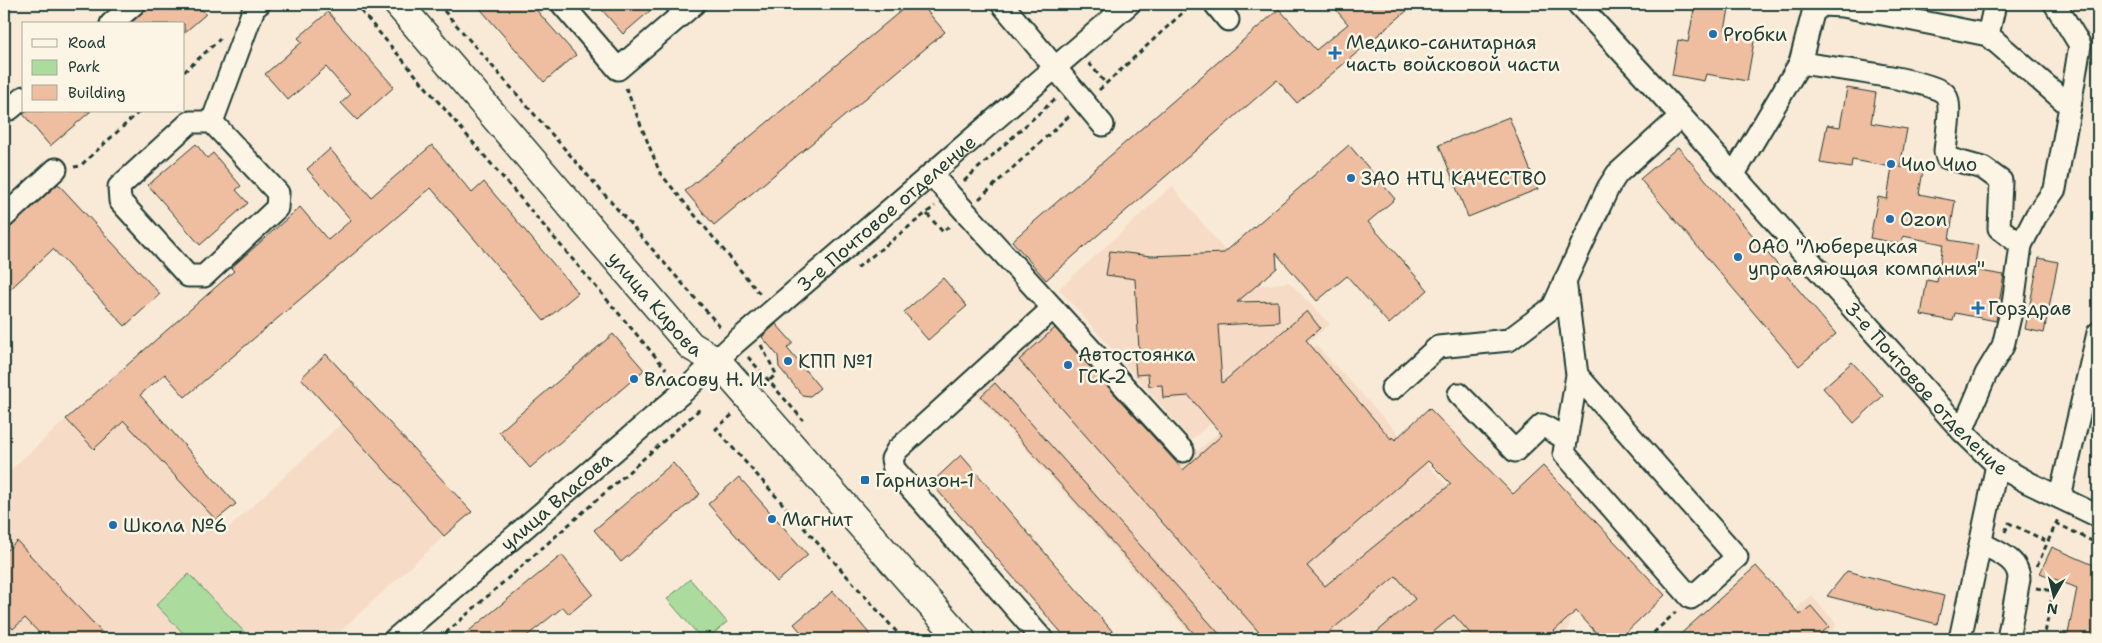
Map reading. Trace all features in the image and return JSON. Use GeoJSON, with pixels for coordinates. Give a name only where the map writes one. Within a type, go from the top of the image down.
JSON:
{"type":"FeatureCollection","features":[{"type":"Feature","properties":{"kind":"main road","name":"улица Кирова"},"geometry":{"type":"LineString","coordinates":[[398,4],[691,346],[726,352],[750,399],[972,635]]}},
{"type":"Feature","properties":{"kind":"street"},"geometry":{"type":"LineString","coordinates":[[113,22],[134,4]]}},
{"type":"Feature","properties":{"kind":"street"},"geometry":{"type":"LineString","coordinates":[[562,4],[618,69],[694,4]]}},
{"type":"Feature","properties":{"kind":"street"},"geometry":{"type":"LineString","coordinates":[[1002,4],[1057,68],[1080,107],[1103,125]]}},
{"type":"Feature","properties":{"kind":"street","name":"3-е Почтовое отделение"},"geometry":{"type":"LineString","coordinates":[[726,352],[1129,4]]}},
{"type":"Feature","properties":{"kind":"street","name":"3-е Почтовое отделение"},"geometry":{"type":"LineString","coordinates":[[1578,4],[1734,174],[1962,431],[1997,464],[2028,483],[2098,516]]}},
{"type":"Feature","properties":{"kind":"street"},"geometry":{"type":"LineString","coordinates":[[1988,35],[1995,4]]}},
{"type":"Feature","properties":{"kind":"street"},"geometry":{"type":"LineString","coordinates":[[1962,431],[1986,374],[2003,346],[2013,304],[2021,245],[2036,216],[2055,189],[2080,45],[2055,4]]}},
{"type":"Feature","properties":{"kind":"street"},"geometry":{"type":"LineString","coordinates":[[212,122],[254,5]]}},
{"type":"Feature","properties":{"kind":"street"},"geometry":{"type":"LineString","coordinates":[[1734,174],[1800,63],[1813,13],[1822,6],[1843,5],[1988,35],[2070,106]]}},
{"type":"Feature","properties":{"kind":"street"},"geometry":{"type":"LineString","coordinates":[[1800,63],[1889,76],[1935,89],[1945,95],[1949,104],[1945,151],[1947,158],[1983,168],[2001,181],[1999,228],[2021,245]]}},
{"type":"Feature","properties":{"kind":"street"},"geometry":{"type":"LineString","coordinates":[[1392,389],[1438,347],[1509,340],[1553,307],[1608,188],[1617,174],[1681,116]]}},
{"type":"Feature","properties":{"kind":"street"},"geometry":{"type":"LineString","coordinates":[[190,122],[212,122],[278,193],[276,208],[204,276],[188,276],[120,201],[119,187],[190,122]]}},
{"type":"Feature","properties":{"kind":"street"},"geometry":{"type":"LineString","coordinates":[[4,217],[56,169]]}},
{"type":"Feature","properties":{"kind":"street"},"geometry":{"type":"LineString","coordinates":[[931,174],[1183,451]]}},
{"type":"Feature","properties":{"kind":"street"},"geometry":{"type":"LineString","coordinates":[[1565,280],[1577,374],[1564,453],[1691,598],[1737,557],[1577,374]]}},
{"type":"Feature","properties":{"kind":"street"},"geometry":{"type":"LineString","coordinates":[[1042,639],[894,469],[892,459],[897,450],[1053,308]]}},
{"type":"Feature","properties":{"kind":"street"},"geometry":{"type":"LineString","coordinates":[[2064,499],[2098,333]]}},
{"type":"Feature","properties":{"kind":"street","name":"улица Власова"},"geometry":{"type":"LineString","coordinates":[[396,639],[726,352]]}},
{"type":"Feature","properties":{"kind":"street"},"geometry":{"type":"LineString","coordinates":[[1459,394],[1515,451],[1542,425],[1566,439]]}},
{"type":"Feature","properties":{"kind":"street"},"geometry":{"type":"LineString","coordinates":[[1960,639],[1997,464]]}},
{"type":"Feature","properties":{"kind":"street"},"geometry":{"type":"LineString","coordinates":[[1981,543],[2014,562],[2019,569],[2019,579],[2008,639]]}},
{"type":"Feature","properties":{"kind":"path"},"geometry":{"type":"LineString","coordinates":[[356,4],[666,369]]}},
{"type":"Feature","properties":{"kind":"path"},"geometry":{"type":"LineString","coordinates":[[438,4],[716,324],[726,352],[770,380],[808,426]]}},
{"type":"Feature","properties":{"kind":"path"},"geometry":{"type":"LineString","coordinates":[[926,214],[943,232],[1192,4]]}},
{"type":"Feature","properties":{"kind":"path"},"geometry":{"type":"LineString","coordinates":[[618,69],[660,172],[773,310]]}},
{"type":"Feature","properties":{"kind":"path"},"geometry":{"type":"LineString","coordinates":[[852,272],[926,214],[1062,93],[1080,107]]}},
{"type":"Feature","properties":{"kind":"path"},"geometry":{"type":"LineString","coordinates":[[56,169],[80,166],[139,112]]}},
{"type":"Feature","properties":{"kind":"path"},"geometry":{"type":"LineString","coordinates":[[760,341],[776,374],[716,429],[902,639]]}},
{"type":"Feature","properties":{"kind":"path"},"geometry":{"type":"LineString","coordinates":[[439,639],[700,409]]}},
{"type":"Feature","properties":{"kind":"path"},"geometry":{"type":"LineString","coordinates":[[2036,569],[2064,499]]}},
{"type":"Feature","properties":{"kind":"path"},"geometry":{"type":"LineString","coordinates":[[2056,523],[2098,544]]}},
{"type":"Feature","properties":{"kind":"path"},"geometry":{"type":"LineString","coordinates":[[2032,587],[2053,591],[2044,639]]}},
{"type":"Feature","properties":{"kind":"path"},"geometry":{"type":"LineString","coordinates":[[1647,639],[1691,598]]}},
{"type":"Feature","properties":{"kind":"path"},"geometry":{"type":"LineString","coordinates":[[972,635],[989,639]]}},
{"type":"Feature","properties":{"kind":"shaded area"},"geometry":{"type":"Polygon","coordinates":[[[1172,186],[1254,286],[1289,282],[1330,324],[1191,440],[1059,289],[1172,186]]]}},
{"type":"Feature","properties":{"kind":"shaded area"},"geometry":{"type":"Polygon","coordinates":[[[1057,321],[1184,463],[1316,345],[1571,619],[1567,635],[1571,639],[1195,639],[976,394],[1057,321]]]}},
{"type":"Feature","properties":{"kind":"shaded area","name":"Школа №6"},"geometry":{"type":"Polygon","coordinates":[[[66,419],[94,449],[124,421],[226,530],[341,424],[444,536],[332,639],[4,639],[4,476],[66,419]]]}},
{"type":"Feature","properties":{"kind":"shaded area"},"geometry":{"type":"Polygon","coordinates":[[[1811,595],[1836,623],[1833,639],[1764,639],[1811,595]]]}},
{"type":"Feature","properties":{"kind":"green space"},"geometry":{"type":"Polygon","coordinates":[[[189,574],[250,638],[189,639],[156,605],[189,574]]]}},
{"type":"Feature","properties":{"kind":"green space"},"geometry":{"type":"Polygon","coordinates":[[[690,579],[727,622],[707,639],[702,639],[667,599],[690,579]]]}},
{"type":"Feature","properties":{"kind":"building"},"geometry":{"type":"Polygon","coordinates":[[[148,4],[197,4],[206,14],[185,32],[185,22],[132,22],[148,4]]]}},
{"type":"Feature","properties":{"kind":"building"},"geometry":{"type":"Polygon","coordinates":[[[476,4],[531,4],[576,55],[544,82],[476,4]]]}},
{"type":"Feature","properties":{"kind":"building"},"geometry":{"type":"Polygon","coordinates":[[[597,4],[658,4],[623,34],[597,4]]]}},
{"type":"Feature","properties":{"kind":"building"},"geometry":{"type":"Polygon","coordinates":[[[909,4],[921,4],[945,32],[714,225],[685,191],[909,4]]]}},
{"type":"Feature","properties":{"kind":"building"},"geometry":{"type":"Polygon","coordinates":[[[1331,4],[1415,4],[1297,103],[1277,80],[1046,280],[1012,241],[1279,9],[1316,50],[1348,24],[1331,4]]]}},
{"type":"Feature","properties":{"kind":"building"},"geometry":{"type":"Polygon","coordinates":[[[1695,4],[1730,4],[1725,30],[1755,36],[1747,81],[1706,74],[1704,81],[1672,75],[1678,40],[1688,42],[1695,4]]]}},
{"type":"Feature","properties":{"kind":"building"},"geometry":{"type":"Polygon","coordinates":[[[328,12],[394,87],[357,120],[341,103],[350,95],[326,67],[288,100],[265,74],[302,42],[298,38],[328,12]]]}},
{"type":"Feature","properties":{"kind":"building"},"geometry":{"type":"Polygon","coordinates":[[[1847,88],[1876,93],[1871,123],[1907,129],[1900,167],[1923,171],[1919,194],[1955,201],[1949,240],[1978,245],[1974,270],[2004,275],[1996,321],[1955,313],[1953,321],[1921,315],[1927,280],[1937,282],[1943,244],[1903,236],[1901,244],[1870,238],[1878,197],[1887,199],[1892,167],[1852,160],[1851,168],[1820,163],[1827,125],[1840,127],[1847,88]]]}},
{"type":"Feature","properties":{"kind":"building"},"geometry":{"type":"Polygon","coordinates":[[[26,112],[90,112],[50,146],[23,114],[26,112]]]}},
{"type":"Feature","properties":{"kind":"building"},"geometry":{"type":"Polygon","coordinates":[[[1509,117],[1538,189],[1468,217],[1439,145],[1509,117]]]}},
{"type":"Feature","properties":{"kind":"building"},"geometry":{"type":"Polygon","coordinates":[[[196,144],[207,158],[213,153],[241,186],[236,190],[248,203],[200,245],[148,185],[196,144]]]}},
{"type":"Feature","properties":{"kind":"building"},"geometry":{"type":"Polygon","coordinates":[[[432,145],[472,193],[484,182],[578,293],[544,321],[431,188],[185,397],[165,374],[140,395],[236,504],[216,520],[124,421],[94,449],[66,419],[234,271],[231,268],[300,207],[328,240],[351,220],[307,169],[330,149],[371,197],[432,145]]]}},
{"type":"Feature","properties":{"kind":"building"},"geometry":{"type":"Polygon","coordinates":[[[1349,145],[1395,199],[1368,222],[1428,290],[1389,324],[1347,276],[1317,301],[1276,253],[1277,268],[1237,302],[1278,301],[1279,322],[1218,325],[1222,383],[1307,311],[1320,328],[1306,340],[1391,439],[1392,437],[1395,440],[1429,408],[1513,494],[1543,466],[1665,595],[1619,639],[1602,639],[1576,611],[1554,631],[1561,639],[1475,639],[1454,615],[1425,639],[1369,639],[1415,599],[1396,576],[1321,639],[1265,639],[1019,360],[1055,328],[1183,470],[1222,435],[1189,396],[1163,398],[1162,385],[1149,386],[1148,374],[1136,375],[1134,351],[1139,350],[1135,279],[1106,275],[1110,251],[1151,256],[1224,253],[1349,145]],[[1428,461],[1307,566],[1325,586],[1451,484],[1428,461]]]}},
{"type":"Feature","properties":{"kind":"building","name":"ОАО \"Люберецкая управляющая компания\""},"geometry":{"type":"Polygon","coordinates":[[[1678,147],[1836,334],[1799,366],[1640,179],[1678,147]]]}},
{"type":"Feature","properties":{"kind":"building"},"geometry":{"type":"Polygon","coordinates":[[[58,184],[160,294],[125,326],[53,249],[4,295],[4,233],[58,184]]]}},
{"type":"Feature","properties":{"kind":"building"},"geometry":{"type":"Polygon","coordinates":[[[2039,258],[2058,262],[2044,333],[2025,329],[2039,258]]]}},
{"type":"Feature","properties":{"kind":"building"},"geometry":{"type":"Polygon","coordinates":[[[943,278],[967,306],[928,340],[904,312],[943,278]]]}},
{"type":"Feature","properties":{"kind":"building","name":"КПП №1"},"geometry":{"type":"Polygon","coordinates":[[[776,324],[793,343],[787,348],[820,388],[810,396],[802,395],[779,367],[778,356],[762,337],[776,324]]]}},
{"type":"Feature","properties":{"kind":"building"},"geometry":{"type":"Polygon","coordinates":[[[613,334],[644,370],[530,468],[499,432],[613,334]]]}},
{"type":"Feature","properties":{"kind":"building"},"geometry":{"type":"Polygon","coordinates":[[[326,354],[472,512],[444,536],[301,378],[326,354]]]}},
{"type":"Feature","properties":{"kind":"building"},"geometry":{"type":"Polygon","coordinates":[[[1852,362],[1883,396],[1854,423],[1823,388],[1852,362]]]}},
{"type":"Feature","properties":{"kind":"building"},"geometry":{"type":"Polygon","coordinates":[[[995,383],[1224,639],[1199,639],[981,396],[995,383]]]}},
{"type":"Feature","properties":{"kind":"building"},"geometry":{"type":"Polygon","coordinates":[[[961,455],[1119,639],[1067,639],[931,483],[961,455]]]}},
{"type":"Feature","properties":{"kind":"building"},"geometry":{"type":"Polygon","coordinates":[[[673,463],[700,494],[621,562],[594,530],[673,463]]]}},
{"type":"Feature","properties":{"kind":"building"},"geometry":{"type":"Polygon","coordinates":[[[739,477],[808,555],[777,582],[708,504],[739,477]]]}},
{"type":"Feature","properties":{"kind":"building"},"geometry":{"type":"Polygon","coordinates":[[[17,541],[108,639],[45,639],[25,618],[13,629],[4,619],[4,553],[17,541]]]}},
{"type":"Feature","properties":{"kind":"building"},"geometry":{"type":"Polygon","coordinates":[[[2052,547],[2098,567],[2098,639],[2067,639],[2077,588],[2040,573],[2052,547]]]}},
{"type":"Feature","properties":{"kind":"building"},"geometry":{"type":"Polygon","coordinates":[[[562,555],[593,594],[569,614],[563,607],[523,639],[459,639],[562,555]]]}},
{"type":"Feature","properties":{"kind":"building"},"geometry":{"type":"Polygon","coordinates":[[[1756,566],[1800,615],[1811,606],[1829,627],[1814,639],[1675,639],[1756,566]]]}},
{"type":"Feature","properties":{"kind":"building"},"geometry":{"type":"Polygon","coordinates":[[[1847,571],[1944,596],[1937,624],[1827,596],[1847,571]]]}},
{"type":"Feature","properties":{"kind":"building"},"geometry":{"type":"Polygon","coordinates":[[[833,591],[874,639],[807,639],[794,624],[833,591]]]}},
{"type":"Feature","properties":{"kind":"place","name":"Proбки"},"geometry":{"type":"Point","coordinates":[1713,34]}},
{"type":"Feature","properties":{"kind":"place","name":"Медико-санитарная часть войсковой части"},"geometry":{"type":"Point","coordinates":[1335,53]}},
{"type":"Feature","properties":{"kind":"place","name":"Чио Чио"},"geometry":{"type":"Point","coordinates":[1891,164]}},
{"type":"Feature","properties":{"kind":"place","name":"ЗАО НТЦ КАЧЕСТВО"},"geometry":{"type":"Point","coordinates":[1351,178]}},
{"type":"Feature","properties":{"kind":"place","name":"Ozon"},"geometry":{"type":"Point","coordinates":[1890,219]}},
{"type":"Feature","properties":{"kind":"place","name":"ОАО \"Люберецкая управляющая компания\""},"geometry":{"type":"Point","coordinates":[1738,257]}},
{"type":"Feature","properties":{"kind":"place","name":"Горздрав"},"geometry":{"type":"Point","coordinates":[1978,308]}},
{"type":"Feature","properties":{"kind":"place","name":"КПП №1"},"geometry":{"type":"Point","coordinates":[788,361]}},
{"type":"Feature","properties":{"kind":"place","name":"Автостоянка ГСК-2"},"geometry":{"type":"Point","coordinates":[1068,365]}},
{"type":"Feature","properties":{"kind":"place","name":"Власову Н. И."},"geometry":{"type":"Point","coordinates":[634,379]}},
{"type":"Feature","properties":{"kind":"place","name":"Гарнизон-1"},"geometry":{"type":"Point","coordinates":[865,480]}},
{"type":"Feature","properties":{"kind":"place","name":"Магнит"},"geometry":{"type":"Point","coordinates":[772,519]}},
{"type":"Feature","properties":{"kind":"place","name":"Школа №6"},"geometry":{"type":"Point","coordinates":[113,525]}}]}
